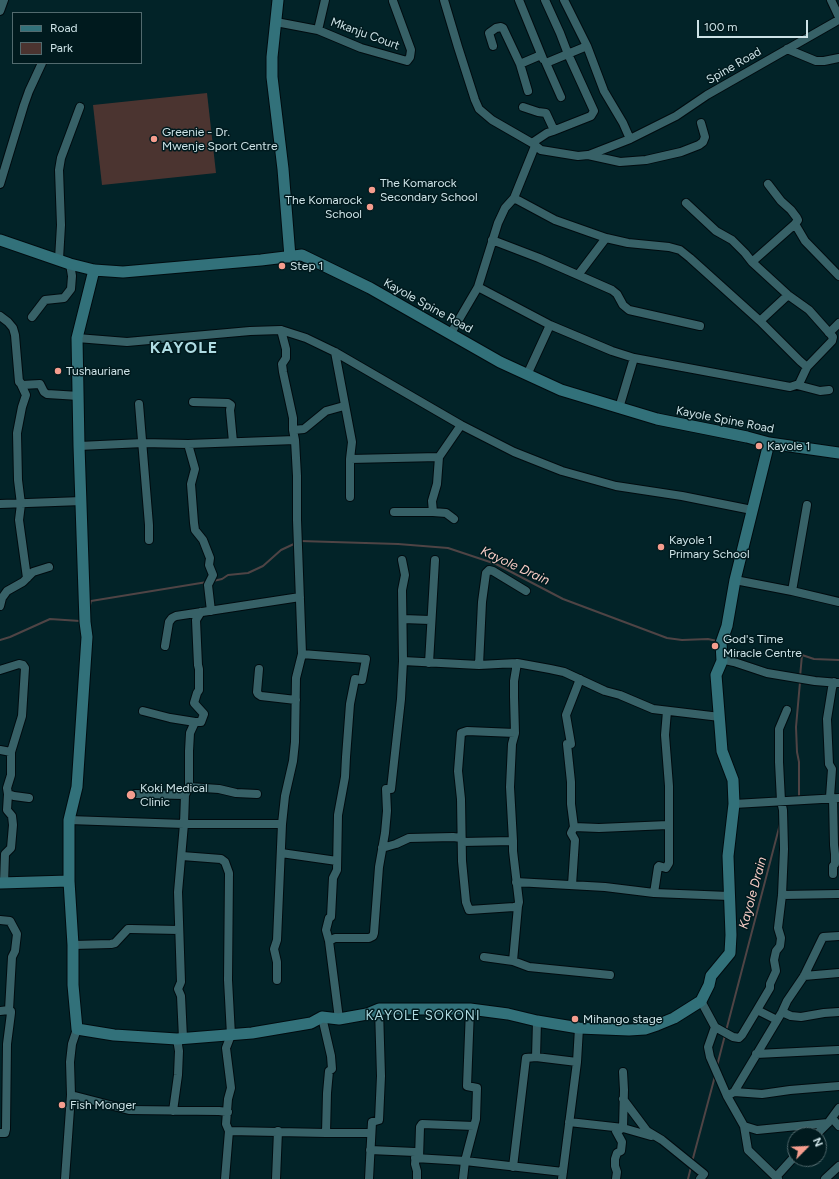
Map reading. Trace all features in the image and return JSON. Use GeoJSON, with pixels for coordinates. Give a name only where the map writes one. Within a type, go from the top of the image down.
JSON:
{"type":"FeatureCollection","features":[{"type":"Feature","properties":{"kind":"street"},"geometry":{"type":"LineString","coordinates":[[0,11],[4,0]]}},
{"type":"Feature","properties":{"kind":"street"},"geometry":{"type":"LineString","coordinates":[[278,0],[272,57],[272,77],[283,169],[290,257]]}},
{"type":"Feature","properties":{"kind":"street"},"geometry":{"type":"LineString","coordinates":[[318,30],[325,0]]}},
{"type":"Feature","properties":{"kind":"street"},"geometry":{"type":"LineString","coordinates":[[444,0],[474,100],[479,109],[499,124],[541,150],[578,156],[588,155],[627,162],[681,152],[703,142],[705,137],[701,122]]}},
{"type":"Feature","properties":{"kind":"street"},"geometry":{"type":"LineString","coordinates":[[519,0],[541,55],[561,96]]}},
{"type":"Feature","properties":{"kind":"street"},"geometry":{"type":"LineString","coordinates":[[451,333],[478,288],[498,223],[505,208],[514,198],[533,145],[547,133],[591,116],[594,111],[545,0]]}},
{"type":"Feature","properties":{"kind":"street"},"geometry":{"type":"LineString","coordinates":[[564,0],[587,46],[604,91],[630,139]]}},
{"type":"Feature","properties":{"kind":"street","name":"Spine Road"},"geometry":{"type":"LineString","coordinates":[[588,155],[630,139],[676,116],[707,95],[838,20],[838,14],[831,0]]}},
{"type":"Feature","properties":{"kind":"street","name":"Mkanju Court"},"geometry":{"type":"LineString","coordinates":[[276,22],[318,30],[361,48],[406,61],[410,57],[411,50],[393,1]]}},
{"type":"Feature","properties":{"kind":"street"},"geometry":{"type":"LineString","coordinates":[[493,46],[489,33],[502,26],[520,64],[528,91]]}},
{"type":"Feature","properties":{"kind":"street"},"geometry":{"type":"LineString","coordinates":[[546,63],[587,46]]}},
{"type":"Feature","properties":{"kind":"street"},"geometry":{"type":"LineString","coordinates":[[787,49],[816,61],[836,59],[839,67]]}},
{"type":"Feature","properties":{"kind":"street"},"geometry":{"type":"LineString","coordinates":[[520,64],[541,55]]}},
{"type":"Feature","properties":{"kind":"street"},"geometry":{"type":"LineString","coordinates":[[0,184],[3,161],[29,91],[42,64]]}},
{"type":"Feature","properties":{"kind":"street"},"geometry":{"type":"LineString","coordinates":[[59,260],[61,225],[59,170],[61,158],[80,107]]}},
{"type":"Feature","properties":{"kind":"street"},"geometry":{"type":"LineString","coordinates":[[523,107],[546,113],[553,131]]}},
{"type":"Feature","properties":{"kind":"street"},"geometry":{"type":"LineString","coordinates":[[752,262],[798,220],[768,184]]}},
{"type":"Feature","properties":{"kind":"street"},"geometry":{"type":"LineString","coordinates":[[514,198],[555,220],[606,238],[628,243],[669,247],[680,250],[760,321],[803,364],[808,367]]}},
{"type":"Feature","properties":{"kind":"street"},"geometry":{"type":"LineString","coordinates":[[686,203],[716,231],[732,240],[752,262],[788,295],[809,310],[834,337]]}},
{"type":"Feature","properties":{"kind":"street"},"geometry":{"type":"LineString","coordinates":[[795,224],[806,241],[839,276]]}},
{"type":"Feature","properties":{"kind":"street"},"geometry":{"type":"LineString","coordinates":[[578,275],[606,238]]}},
{"type":"Feature","properties":{"kind":"street","name":"Kayole Spine Road"},"geometry":{"type":"LineString","coordinates":[[0,240],[70,264],[94,270],[133,272],[302,255],[370,288],[500,362],[561,390],[657,420],[747,437],[769,443],[839,453]]}},
{"type":"Feature","properties":{"kind":"street"},"geometry":{"type":"LineString","coordinates":[[492,240],[539,258],[612,290],[617,294],[623,305],[629,310],[700,326]]}},
{"type":"Feature","properties":{"kind":"street"},"geometry":{"type":"LineString","coordinates":[[32,317],[45,300],[64,298],[71,289],[72,276],[70,264]]}},
{"type":"Feature","properties":{"kind":"street"},"geometry":{"type":"LineString","coordinates":[[65,1179],[71,1094],[70,1062],[72,1044],[77,1029],[73,985],[73,945],[69,880],[69,820],[76,787],[87,637],[85,622],[79,446],[77,338],[94,270]]}},
{"type":"Feature","properties":{"kind":"street"},"geometry":{"type":"LineString","coordinates":[[478,288],[550,325],[612,351],[634,358],[790,387],[801,382],[808,367],[832,341],[839,324]]}},
{"type":"Feature","properties":{"kind":"street"},"geometry":{"type":"LineString","coordinates":[[760,321],[788,295]]}},
{"type":"Feature","properties":{"kind":"street"},"geometry":{"type":"LineString","coordinates":[[0,316],[13,328],[18,379],[26,395],[17,433],[18,480],[21,504],[19,520],[27,578]]}},
{"type":"Feature","properties":{"kind":"street"},"geometry":{"type":"LineString","coordinates":[[527,375],[550,325]]}},
{"type":"Feature","properties":{"kind":"street"},"geometry":{"type":"LineString","coordinates":[[77,338],[127,342],[250,331],[281,330],[306,338],[335,352],[462,425],[514,452],[562,471],[616,486],[682,496],[752,510]]}},
{"type":"Feature","properties":{"kind":"street"},"geometry":{"type":"LineString","coordinates":[[277,980],[277,962],[274,949],[277,940],[282,824],[285,796],[295,742],[296,678],[302,654],[295,440],[292,430],[293,418],[283,372],[282,364],[286,358],[286,349],[281,330]]}},
{"type":"Feature","properties":{"kind":"street"},"geometry":{"type":"LineString","coordinates":[[335,352],[352,442],[350,459],[350,497]]}},
{"type":"Feature","properties":{"kind":"street"},"geometry":{"type":"LineString","coordinates":[[619,408],[634,358]]}},
{"type":"Feature","properties":{"kind":"street"},"geometry":{"type":"LineString","coordinates":[[20,382],[22,385],[40,384],[44,392],[47,394],[78,396]]}},
{"type":"Feature","properties":{"kind":"street"},"geometry":{"type":"LineString","coordinates":[[797,385],[820,391],[829,390]]}},
{"type":"Feature","properties":{"kind":"street"},"geometry":{"type":"LineString","coordinates":[[193,402],[228,403],[231,405],[230,410],[233,442]]}},
{"type":"Feature","properties":{"kind":"street"},"geometry":{"type":"LineString","coordinates":[[139,404],[149,540]]}},
{"type":"Feature","properties":{"kind":"street"},"geometry":{"type":"LineString","coordinates":[[292,430],[304,429],[326,410],[344,406]]}},
{"type":"Feature","properties":{"kind":"street"},"geometry":{"type":"LineString","coordinates":[[433,512],[432,500],[437,484],[439,458],[462,425]]}},
{"type":"Feature","properties":{"kind":"street"},"geometry":{"type":"LineString","coordinates":[[79,446],[143,443],[188,444],[295,440]]}},
{"type":"Feature","properties":{"kind":"street"},"geometry":{"type":"LineString","coordinates":[[77,1029],[114,1035],[180,1039],[231,1035],[310,1023],[322,1017],[339,1019],[367,1014],[379,1009],[470,1009],[508,1014],[537,1021],[579,1028],[629,1030],[645,1029],[657,1025],[674,1018],[701,1001],[709,985],[711,976],[730,953],[731,935],[728,856],[734,804],[733,780],[722,751],[716,676],[722,661],[721,643],[727,626],[735,580],[769,443]]}},
{"type":"Feature","properties":{"kind":"street"},"geometry":{"type":"LineString","coordinates":[[188,444],[195,469],[191,484],[195,530],[203,540],[210,558],[209,565],[213,575],[208,585],[211,611]]}},
{"type":"Feature","properties":{"kind":"street"},"geometry":{"type":"LineString","coordinates":[[350,459],[439,458]]}},
{"type":"Feature","properties":{"kind":"street"},"geometry":{"type":"LineString","coordinates":[[0,504],[82,501]]}},
{"type":"Feature","properties":{"kind":"street"},"geometry":{"type":"LineString","coordinates":[[792,591],[807,505]]}},
{"type":"Feature","properties":{"kind":"street"},"geometry":{"type":"LineString","coordinates":[[394,512],[446,513],[454,519]]}},
{"type":"Feature","properties":{"kind":"street"},"geometry":{"type":"LineString","coordinates":[[328,941],[335,938],[369,938],[374,935],[379,867],[386,826],[386,789],[391,789],[401,699],[403,619],[402,590],[405,575],[402,560]]}},
{"type":"Feature","properties":{"kind":"street"},"geometry":{"type":"LineString","coordinates":[[429,663],[430,620],[435,560]]}},
{"type":"Feature","properties":{"kind":"street"},"geometry":{"type":"LineString","coordinates":[[0,606],[2,598],[7,591],[23,582],[36,571],[49,567]]}},
{"type":"Feature","properties":{"kind":"street"},"geometry":{"type":"LineString","coordinates":[[479,664],[482,602],[486,573],[489,570],[493,571],[526,591]]}},
{"type":"Feature","properties":{"kind":"street"},"geometry":{"type":"LineString","coordinates":[[735,580],[839,602]]}},
{"type":"Feature","properties":{"kind":"street"},"geometry":{"type":"LineString","coordinates":[[165,646],[169,622],[172,618],[201,612],[300,597]]}},
{"type":"Feature","properties":{"kind":"street"},"geometry":{"type":"LineString","coordinates":[[143,711],[170,718],[202,722],[204,714],[194,703],[196,693],[199,690],[200,669],[198,665],[196,620],[201,612]]}},
{"type":"Feature","properties":{"kind":"street"},"geometry":{"type":"LineString","coordinates":[[403,619],[430,620]]}},
{"type":"Feature","properties":{"kind":"street"},"geometry":{"type":"LineString","coordinates":[[302,654],[366,659],[362,680],[355,679],[350,704],[345,777],[338,815],[337,861],[332,894],[332,914],[329,918],[326,930],[339,1019]]}},
{"type":"Feature","properties":{"kind":"street"},"geometry":{"type":"LineString","coordinates":[[722,661],[725,660],[734,662],[767,673],[837,683]]}},
{"type":"Feature","properties":{"kind":"street"},"geometry":{"type":"LineString","coordinates":[[402,661],[479,664],[517,663],[564,672],[605,691],[620,695],[654,709],[720,717]]}},
{"type":"Feature","properties":{"kind":"street"},"geometry":{"type":"LineString","coordinates":[[513,961],[519,902],[513,851],[510,787],[512,744],[515,733],[514,686],[517,663]]}},
{"type":"Feature","properties":{"kind":"street"},"geometry":{"type":"LineString","coordinates":[[0,670],[19,664],[23,665],[25,668],[22,716],[11,752],[11,775],[8,788],[7,810],[12,816],[13,825],[11,848],[5,854],[2,884],[69,880]]}},
{"type":"Feature","properties":{"kind":"street"},"geometry":{"type":"LineString","coordinates":[[259,669],[258,694],[261,696],[296,700]]}},
{"type":"Feature","properties":{"kind":"street"},"geometry":{"type":"LineString","coordinates":[[572,885],[575,840],[571,833],[574,827],[567,744],[571,744],[566,715],[580,679]]}},
{"type":"Feature","properties":{"kind":"street"},"geometry":{"type":"LineString","coordinates":[[836,798],[830,797],[832,769],[829,764],[828,719],[832,688],[837,683]]}},
{"type":"Feature","properties":{"kind":"street"},"geometry":{"type":"LineString","coordinates":[[701,1001],[715,1026],[733,1037],[739,1038],[770,988],[770,984],[776,971],[774,960],[776,951],[780,946],[781,938],[778,928],[782,896],[784,849],[783,810],[781,801],[779,762],[779,729],[787,710]]}},
{"type":"Feature","properties":{"kind":"street"},"geometry":{"type":"LineString","coordinates":[[654,893],[658,867],[666,868],[669,863],[669,786],[665,735],[668,711]]}},
{"type":"Feature","properties":{"kind":"street"},"geometry":{"type":"LineString","coordinates":[[173,1111],[178,1075],[181,996],[178,989],[181,982],[178,892],[182,856],[185,795],[189,787],[190,733],[195,722]]}},
{"type":"Feature","properties":{"kind":"street"},"geometry":{"type":"LineString","coordinates":[[515,733],[467,731],[461,733],[458,771],[461,799],[462,861],[466,902],[469,910],[518,906]]}},
{"type":"Feature","properties":{"kind":"street"},"geometry":{"type":"LineString","coordinates":[[0,750],[11,752]]}},
{"type":"Feature","properties":{"kind":"street"},"geometry":{"type":"LineString","coordinates":[[189,787],[257,794]]}},
{"type":"Feature","properties":{"kind":"street"},"geometry":{"type":"LineString","coordinates":[[8,794],[29,798]]}},
{"type":"Feature","properties":{"kind":"street"},"geometry":{"type":"LineString","coordinates":[[135,794],[185,795]]}},
{"type":"Feature","properties":{"kind":"street"},"geometry":{"type":"LineString","coordinates":[[734,804],[836,798]]}},
{"type":"Feature","properties":{"kind":"street"},"geometry":{"type":"LineString","coordinates":[[833,874],[836,854],[834,845],[836,798]]}},
{"type":"Feature","properties":{"kind":"street"},"geometry":{"type":"LineString","coordinates":[[69,820],[184,824],[282,824]]}},
{"type":"Feature","properties":{"kind":"street"},"geometry":{"type":"LineString","coordinates":[[574,827],[599,828],[668,825]]}},
{"type":"Feature","properties":{"kind":"street"},"geometry":{"type":"LineString","coordinates":[[382,848],[396,844],[408,838],[453,837],[461,840],[513,841]]}},
{"type":"Feature","properties":{"kind":"street"},"geometry":{"type":"LineString","coordinates":[[281,853],[337,861]]}},
{"type":"Feature","properties":{"kind":"street"},"geometry":{"type":"LineString","coordinates":[[182,856],[221,858],[226,862],[226,867],[229,873],[228,980],[231,1035],[226,1048],[231,1088],[228,1099],[226,1124],[229,1130],[225,1179]]}},
{"type":"Feature","properties":{"kind":"street"},"geometry":{"type":"LineString","coordinates":[[516,882],[572,885],[654,893],[729,896]]}},
{"type":"Feature","properties":{"kind":"street"},"geometry":{"type":"LineString","coordinates":[[782,896],[839,894]]}},
{"type":"Feature","properties":{"kind":"street"},"geometry":{"type":"LineString","coordinates":[[0,920],[10,921],[17,934],[16,951],[12,957],[9,1010],[11,1013],[3,1090],[6,1129],[5,1133],[0,1133]]}},
{"type":"Feature","properties":{"kind":"street"},"geometry":{"type":"LineString","coordinates":[[73,945],[115,943],[128,929],[131,928],[179,930]]}},
{"type":"Feature","properties":{"kind":"street"},"geometry":{"type":"LineString","coordinates":[[730,1094],[782,1012],[786,1001],[804,976],[823,937],[839,936]]}},
{"type":"Feature","properties":{"kind":"street"},"geometry":{"type":"LineString","coordinates":[[484,957],[513,961],[529,966],[610,975]]}},
{"type":"Feature","properties":{"kind":"street"},"geometry":{"type":"LineString","coordinates":[[804,976],[839,974]]}},
{"type":"Feature","properties":{"kind":"street"},"geometry":{"type":"LineString","coordinates":[[369,1179],[372,1122],[380,1120],[381,1076],[379,1009]]}},
{"type":"Feature","properties":{"kind":"street"},"geometry":{"type":"LineString","coordinates":[[463,1179],[465,1161],[476,1119],[477,1088],[467,1086],[470,1009]]}},
{"type":"Feature","properties":{"kind":"street"},"geometry":{"type":"LineString","coordinates":[[0,1011],[9,1010]]}},
{"type":"Feature","properties":{"kind":"street"},"geometry":{"type":"LineString","coordinates":[[757,1010],[777,1020]]}},
{"type":"Feature","properties":{"kind":"street"},"geometry":{"type":"LineString","coordinates":[[782,1012],[791,1016],[802,1017],[839,1012]]}},
{"type":"Feature","properties":{"kind":"street"},"geometry":{"type":"LineString","coordinates":[[322,1017],[331,1056],[332,1069],[329,1072],[326,1098],[326,1134]]}},
{"type":"Feature","properties":{"kind":"street"},"geometry":{"type":"LineString","coordinates":[[536,1058],[537,1021]]}},
{"type":"Feature","properties":{"kind":"street"},"geometry":{"type":"LineString","coordinates":[[715,1026],[708,1047],[709,1052],[744,1126],[748,1150],[777,1178],[787,1166]]}},
{"type":"Feature","properties":{"kind":"street"},"geometry":{"type":"LineString","coordinates":[[417,1158],[465,1161],[513,1167],[563,1176],[577,1062],[579,1028]]}},
{"type":"Feature","properties":{"kind":"street"},"geometry":{"type":"LineString","coordinates":[[756,1054],[838,1050]]}},
{"type":"Feature","properties":{"kind":"street"},"geometry":{"type":"LineString","coordinates":[[513,1167],[526,1058],[577,1062]]}},
{"type":"Feature","properties":{"kind":"street"},"geometry":{"type":"LineString","coordinates":[[623,1072],[623,1128]]}},
{"type":"Feature","properties":{"kind":"street"},"geometry":{"type":"LineString","coordinates":[[730,1094],[762,1094],[839,1086]]}},
{"type":"Feature","properties":{"kind":"street"},"geometry":{"type":"LineString","coordinates":[[71,1094],[129,1110],[228,1112]]}},
{"type":"Feature","properties":{"kind":"street"},"geometry":{"type":"LineString","coordinates":[[623,1099],[647,1131],[662,1140],[704,1174],[700,1179]]}},
{"type":"Feature","properties":{"kind":"street"},"geometry":{"type":"LineString","coordinates":[[824,1127],[839,1108]]}},
{"type":"Feature","properties":{"kind":"street"},"geometry":{"type":"LineString","coordinates":[[744,1126],[757,1130],[830,1121],[839,1126]]}},
{"type":"Feature","properties":{"kind":"street"},"geometry":{"type":"LineString","coordinates":[[569,1122],[623,1128],[662,1140]]}},
{"type":"Feature","properties":{"kind":"street"},"geometry":{"type":"LineString","coordinates":[[417,1179],[417,1158],[420,1128],[422,1124],[474,1126]]}},
{"type":"Feature","properties":{"kind":"street"},"geometry":{"type":"LineString","coordinates":[[616,1179],[616,1159],[617,1153],[621,1151],[622,1142],[616,1131],[623,1128]]}},
{"type":"Feature","properties":{"kind":"street"},"geometry":{"type":"LineString","coordinates":[[229,1130],[326,1134],[371,1133]]}},
{"type":"Feature","properties":{"kind":"street"},"geometry":{"type":"LineString","coordinates":[[276,1179],[278,1131]]}},
{"type":"Feature","properties":{"kind":"street"},"geometry":{"type":"LineString","coordinates":[[370,1150],[414,1151],[416,1152],[417,1158]]}},
{"type":"Feature","properties":{"kind":"street"},"geometry":{"type":"LineString","coordinates":[[825,1179],[839,1166]]}},
{"type":"Feature","properties":{"kind":"green space","name":"Greenie - Dr. Mwenje Sport Centre"},"geometry":{"type":"Polygon","coordinates":[[[207,93],[216,173],[102,185],[93,105],[207,93]]]}},
{"type":"Feature","properties":{"kind":"waterway","name":"Kayole Drain"},"geometry":{"type":"LineString","coordinates":[[300,541],[398,544],[448,548],[496,564],[563,599],[667,638],[682,640],[708,639],[717,641]]}},
{"type":"Feature","properties":{"kind":"waterway"},"geometry":{"type":"LineString","coordinates":[[213,581],[222,579],[228,575],[248,573],[263,566],[281,550],[296,543]]}},
{"type":"Feature","properties":{"kind":"waterway"},"geometry":{"type":"LineString","coordinates":[[90,605],[91,601],[207,582]]}},
{"type":"Feature","properties":{"kind":"waterway"},"geometry":{"type":"LineString","coordinates":[[0,640],[50,619],[80,621]]}},
{"type":"Feature","properties":{"kind":"waterway","name":"Kayole Drain"},"geometry":{"type":"LineString","coordinates":[[800,677],[802,655],[814,659],[839,660]]}},
{"type":"Feature","properties":{"kind":"waterway","name":"Kayole Drain"},"geometry":{"type":"LineString","coordinates":[[799,797],[799,762],[796,727],[800,682]]}},
{"type":"Feature","properties":{"kind":"waterway","name":"Kayole Drain"},"geometry":{"type":"LineString","coordinates":[[726,1031],[780,824]]}},
{"type":"Feature","properties":{"kind":"waterway","name":"Kayole Drain"},"geometry":{"type":"LineString","coordinates":[[717,1066],[725,1035]]}},
{"type":"Feature","properties":{"kind":"waterway","name":"Kayole Drain"},"geometry":{"type":"LineString","coordinates":[[692,1162],[715,1076]]}},
{"type":"Feature","properties":{"kind":"waterway","name":"Kayole Drain"},"geometry":{"type":"LineString","coordinates":[[688,1179],[691,1167]]}},
{"type":"Feature","properties":{"kind":"place","name":"Greenie - Dr. Mwenje Sport Centre"},"geometry":{"type":"Point","coordinates":[154,139]}},
{"type":"Feature","properties":{"kind":"place","name":"The Komarock Secondary School"},"geometry":{"type":"Point","coordinates":[372,190]}},
{"type":"Feature","properties":{"kind":"place","name":"The Komarock School"},"geometry":{"type":"Point","coordinates":[370,207]}},
{"type":"Feature","properties":{"kind":"place","name":"Step 1"},"geometry":{"type":"Point","coordinates":[282,266]}},
{"type":"Feature","properties":{"kind":"place","name":"Tushauriane"},"geometry":{"type":"Point","coordinates":[58,371]}},
{"type":"Feature","properties":{"kind":"place","name":"Kayole 1"},"geometry":{"type":"Point","coordinates":[759,446]}},
{"type":"Feature","properties":{"kind":"place","name":"Kayole 1 Primary School"},"geometry":{"type":"Point","coordinates":[661,547]}},
{"type":"Feature","properties":{"kind":"place","name":"God's Time Miracle Centre"},"geometry":{"type":"Point","coordinates":[715,646]}},
{"type":"Feature","properties":{"kind":"place","name":"Koki Medical Clinic"},"geometry":{"type":"Point","coordinates":[131,795]}},
{"type":"Feature","properties":{"kind":"place","name":"Mihango stage"},"geometry":{"type":"Point","coordinates":[575,1019]}},
{"type":"Feature","properties":{"kind":"place","name":"Fish Monger"},"geometry":{"type":"Point","coordinates":[62,1105]}},
{"type":"Feature","properties":{"kind":"district","name":"KAYOLE"},"geometry":{"type":"Point","coordinates":[184,348]}},
{"type":"Feature","properties":{"kind":"district","name":"KAYOLE SOKONI"},"geometry":{"type":"Point","coordinates":[423,1016]}}]}
